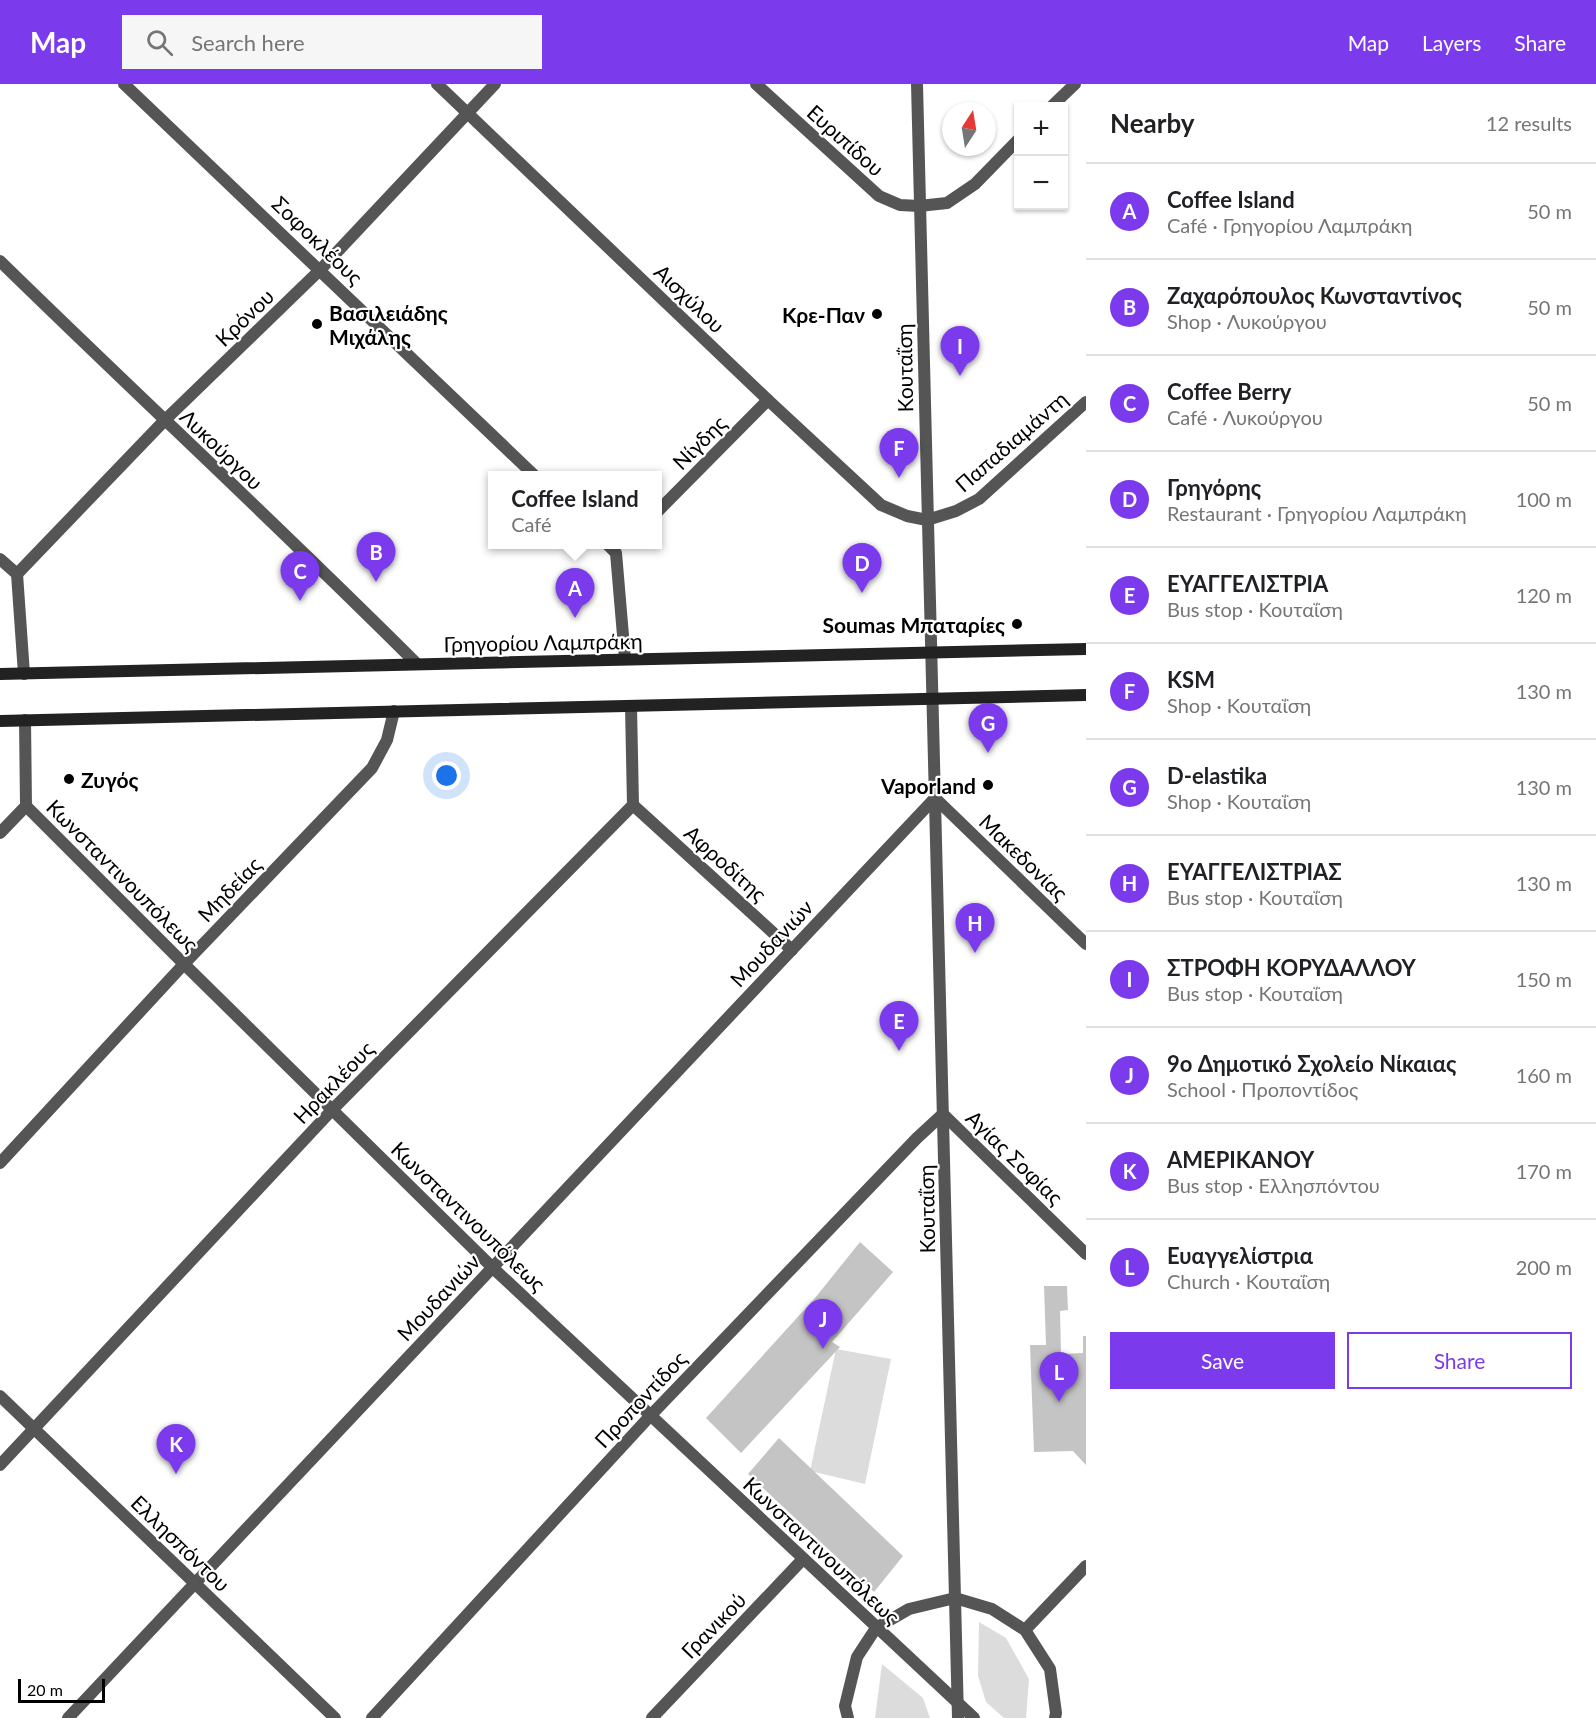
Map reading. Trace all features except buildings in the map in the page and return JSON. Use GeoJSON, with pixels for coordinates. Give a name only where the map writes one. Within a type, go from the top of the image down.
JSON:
{"type":"FeatureCollection","features":[{"type":"Feature","properties":{"kind":"main road","name":"Γρηγορίου Λαμπράκη"},"geometry":{"type":"LineString","coordinates":[[0,674],[1086,649]]}},
{"type":"Feature","properties":{"kind":"main road"},"geometry":{"type":"LineString","coordinates":[[0,721],[1086,695]]}},
{"type":"Feature","properties":{"kind":"street","name":"Σοφοκλέους"},"geometry":{"type":"LineString","coordinates":[[124,84],[531,471]]}},
{"type":"Feature","properties":{"kind":"street","name":"Αισχύλου"},"geometry":{"type":"LineString","coordinates":[[437,84],[881,505],[907,516],[927,519]]}},
{"type":"Feature","properties":{"kind":"street","name":"Κρόνου"},"geometry":{"type":"LineString","coordinates":[[16,574],[164,421],[321,269],[495,84]]}},
{"type":"Feature","properties":{"kind":"street","name":"Ευριπίδου"},"geometry":{"type":"LineString","coordinates":[[756,84],[879,196],[900,205],[919,206],[947,203],[975,184],[1014,144]]}},
{"type":"Feature","properties":{"kind":"street","name":"Κουταΐση"},"geometry":{"type":"LineString","coordinates":[[917,84],[958,1718]]}},
{"type":"Feature","properties":{"kind":"street"},"geometry":{"type":"LineString","coordinates":[[1056,102],[1075,84]]}},
{"type":"Feature","properties":{"kind":"street","name":"Λυκούργου"},"geometry":{"type":"LineString","coordinates":[[0,261],[417,664]]}},
{"type":"Feature","properties":{"kind":"street","name":"Νίγδης"},"geometry":{"type":"LineString","coordinates":[[662,506],[768,400]]}},
{"type":"Feature","properties":{"kind":"street","name":"Παπαδιαμάντη"},"geometry":{"type":"LineString","coordinates":[[927,519],[956,512],[979,499],[1086,402]]}},
{"type":"Feature","properties":{"kind":"street"},"geometry":{"type":"LineString","coordinates":[[616,549],[626,659]]}},
{"type":"Feature","properties":{"kind":"street"},"geometry":{"type":"LineString","coordinates":[[0,559],[16,574],[24,674]]}},
{"type":"Feature","properties":{"kind":"street"},"geometry":{"type":"LineString","coordinates":[[631,706],[633,805]]}},
{"type":"Feature","properties":{"kind":"street","name":"Μηδείας"},"geometry":{"type":"LineString","coordinates":[[0,1163],[184,964],[372,768],[387,740],[394,711]]}},
{"type":"Feature","properties":{"kind":"street","name":"Κωνσταντινουπόλεως"},"geometry":{"type":"LineString","coordinates":[[25,720],[26,806],[493,1268],[974,1718]]}},
{"type":"Feature","properties":{"kind":"street","name":"Μακεδονίας"},"geometry":{"type":"LineString","coordinates":[[935,798],[1086,944]]}},
{"type":"Feature","properties":{"kind":"street","name":"Μουδανιών"},"geometry":{"type":"LineString","coordinates":[[68,1718],[935,798]]}},
{"type":"Feature","properties":{"kind":"street","name":"Αφροδίτης"},"geometry":{"type":"LineString","coordinates":[[633,805],[792,950]]}},
{"type":"Feature","properties":{"kind":"street","name":"Ηρακλέους"},"geometry":{"type":"LineString","coordinates":[[0,1465],[332,1110],[633,805]]}},
{"type":"Feature","properties":{"kind":"street"},"geometry":{"type":"LineString","coordinates":[[0,833],[26,806]]}},
{"type":"Feature","properties":{"kind":"street","name":"Αγίας Σοφίας"},"geometry":{"type":"LineString","coordinates":[[943,1114],[1086,1254]]}},
{"type":"Feature","properties":{"kind":"street","name":"Προποντίδος"},"geometry":{"type":"LineString","coordinates":[[372,1718],[651,1415],[917,1138],[943,1114]]}},
{"type":"Feature","properties":{"kind":"street","name":"Ελλησπόντου"},"geometry":{"type":"LineString","coordinates":[[0,1396],[335,1718]]}},
{"type":"Feature","properties":{"kind":"street","name":"Γρανικού"},"geometry":{"type":"LineString","coordinates":[[652,1718],[803,1559]]}},
{"type":"Feature","properties":{"kind":"street"},"geometry":{"type":"LineString","coordinates":[[1025,1630],[1086,1566]]}},
{"type":"Feature","properties":{"kind":"street"},"geometry":{"type":"LineString","coordinates":[[848,1718],[845,1706],[857,1657],[876,1628],[909,1609],[955,1598],[992,1609],[1025,1630],[1050,1669],[1055,1718]]}},
{"type":"Feature","properties":{"kind":"shaded area"},"geometry":{"type":"Polygon","coordinates":[[[836,1349],[891,1359],[865,1484],[810,1471],[836,1349]]]}},
{"type":"Feature","properties":{"kind":"shaded area"},"geometry":{"type":"Polygon","coordinates":[[[979,1622],[1006,1638],[1029,1679],[1026,1718],[1004,1718],[986,1702],[978,1676],[979,1622]]]}},
{"type":"Feature","properties":{"kind":"shaded area"},"geometry":{"type":"Polygon","coordinates":[[[882,1664],[923,1698],[930,1718],[875,1718],[882,1664]]]}},
{"type":"Feature","properties":{"kind":"place","name":"Κρε-Παν"},"geometry":{"type":"Point","coordinates":[877,314]}},
{"type":"Feature","properties":{"kind":"place","name":"Βασιλειάδης Μιχάλης"},"geometry":{"type":"Point","coordinates":[317,324]}},
{"type":"Feature","properties":{"kind":"place","name":"ΣΤΡΟΦΗ ΚΟΡΥΔΑΛΛΟΥ"},"geometry":{"type":"Point","coordinates":[960,376]}},
{"type":"Feature","properties":{"kind":"place","name":"KSM"},"geometry":{"type":"Point","coordinates":[899,478]}},
{"type":"Feature","properties":{"kind":"place","name":"Ζαχαρόπουλος Κωνσταντίνος"},"geometry":{"type":"Point","coordinates":[376,582]}},
{"type":"Feature","properties":{"kind":"place","name":"Γρηγόρης"},"geometry":{"type":"Point","coordinates":[862,593]}},
{"type":"Feature","properties":{"kind":"place","name":"Coffee Berry"},"geometry":{"type":"Point","coordinates":[300,601]}},
{"type":"Feature","properties":{"kind":"place","name":"Coffee Island"},"geometry":{"type":"Point","coordinates":[575,618]}},
{"type":"Feature","properties":{"kind":"place","name":"Soumas Μπαταρίες"},"geometry":{"type":"Point","coordinates":[1017,624]}},
{"type":"Feature","properties":{"kind":"place","name":"D-elastika"},"geometry":{"type":"Point","coordinates":[988,753]}},
{"type":"Feature","properties":{"kind":"place","name":"Ζυγός"},"geometry":{"type":"Point","coordinates":[69,779]}},
{"type":"Feature","properties":{"kind":"place","name":"Vaporland"},"geometry":{"type":"Point","coordinates":[988,785]}},
{"type":"Feature","properties":{"kind":"place","name":"ΕΥΑΓΓΕΛΙΣΤΡΙΑΣ"},"geometry":{"type":"Point","coordinates":[975,953]}},
{"type":"Feature","properties":{"kind":"place","name":"ΕΥΑΓΓΕΛΙΣΤΡΙΑ"},"geometry":{"type":"Point","coordinates":[899,1051]}},
{"type":"Feature","properties":{"kind":"place","name":"9o Δημοτικό Σχολείο Νίκαιας"},"geometry":{"type":"Point","coordinates":[823,1349]}},
{"type":"Feature","properties":{"kind":"place","name":"Ευαγγελίστρια"},"geometry":{"type":"Point","coordinates":[1059,1402]}},
{"type":"Feature","properties":{"kind":"place","name":"ΑΜΕΡΙΚΑΝΟΥ"},"geometry":{"type":"Point","coordinates":[176,1474]}}]}
